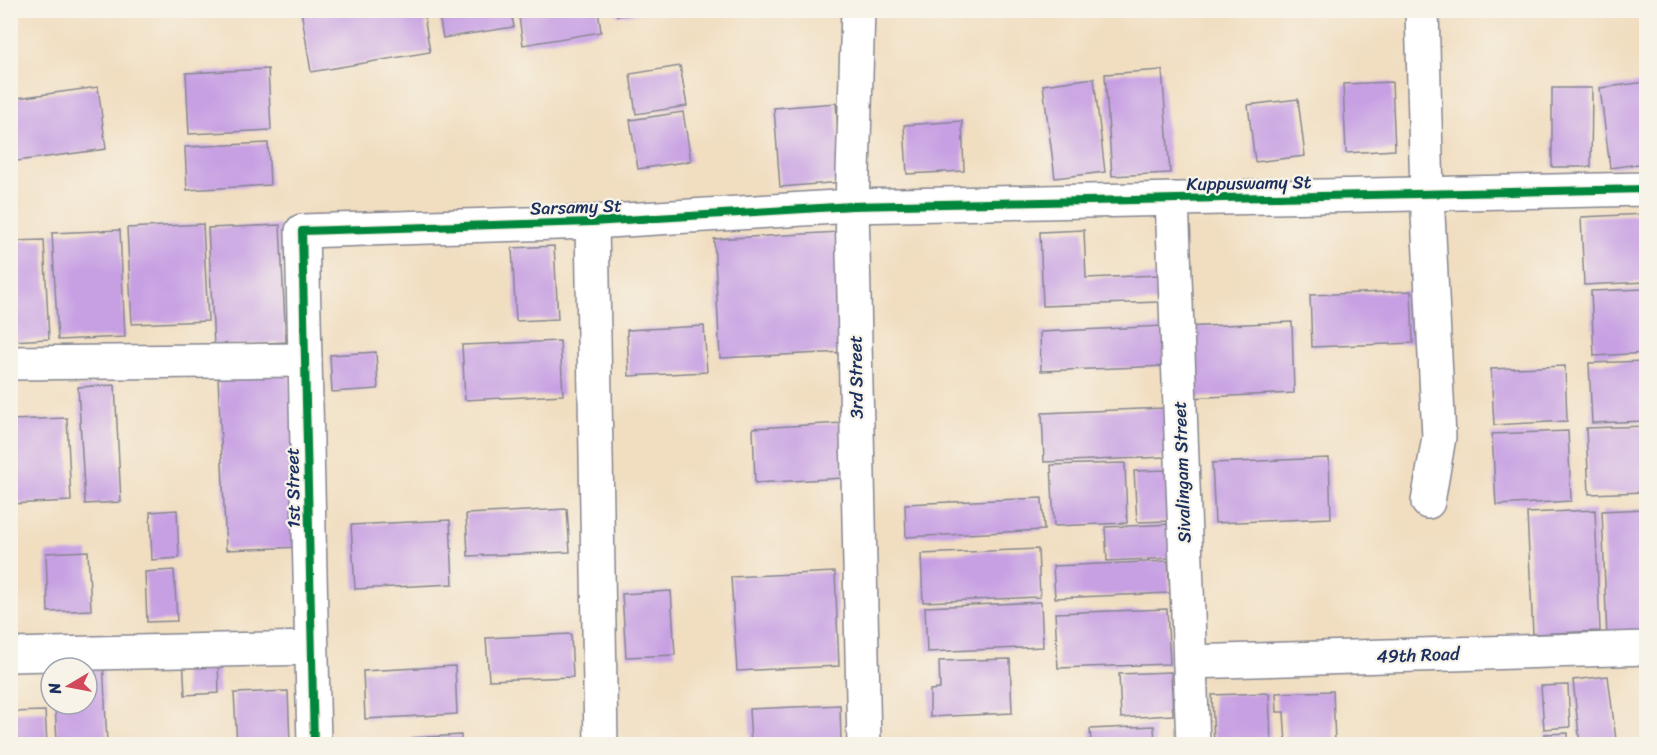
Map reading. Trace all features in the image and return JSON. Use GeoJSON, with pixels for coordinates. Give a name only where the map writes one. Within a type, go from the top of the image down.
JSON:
{"type":"FeatureCollection","features":[{"type":"Feature","properties":{"kind":"street","name":"3rd Street"},"geometry":{"type":"LineString","coordinates":[[858,10],[852,206],[864,744]]}},
{"type":"Feature","properties":{"kind":"street"},"geometry":{"type":"LineString","coordinates":[[1422,10],[1427,194],[1439,437],[1428,502]]}},
{"type":"Feature","properties":{"kind":"street","name":"Kuppuswamy St"},"geometry":{"type":"LineString","coordinates":[[852,206],[1647,189]]}},
{"type":"Feature","properties":{"kind":"street","name":"Sivalingam Street"},"geometry":{"type":"LineString","coordinates":[[1172,199],[1193,744]]}},
{"type":"Feature","properties":{"kind":"street","name":"Sarsamy St"},"geometry":{"type":"LineString","coordinates":[[302,231],[592,222],[852,206]]}},
{"type":"Feature","properties":{"kind":"street"},"geometry":{"type":"LineString","coordinates":[[592,222],[601,744]]}},
{"type":"Feature","properties":{"kind":"street","name":"1st Street"},"geometry":{"type":"LineString","coordinates":[[302,231],[314,744]]}},
{"type":"Feature","properties":{"kind":"street"},"geometry":{"type":"LineString","coordinates":[[10,363],[305,360]]}},
{"type":"Feature","properties":{"kind":"street"},"geometry":{"type":"LineString","coordinates":[[10,655],[311,648]]}},
{"type":"Feature","properties":{"kind":"street","name":"49th Road"},"geometry":{"type":"LineString","coordinates":[[1190,663],[1647,648]]}},
{"type":"Feature","properties":{"kind":"building"},"geometry":{"type":"Polygon","coordinates":[[[301,10],[423,10],[430,52],[311,72],[301,10]]]}},
{"type":"Feature","properties":{"kind":"building"},"geometry":{"type":"Polygon","coordinates":[[[438,10],[511,10],[514,27],[443,38],[438,10]]]}},
{"type":"Feature","properties":{"kind":"building"},"geometry":{"type":"Polygon","coordinates":[[[518,10],[598,10],[601,32],[523,45],[518,10]]]}},
{"type":"Feature","properties":{"kind":"building"},"geometry":{"type":"Polygon","coordinates":[[[616,10],[647,10],[647,12],[617,16],[616,10]]]}},
{"type":"Feature","properties":{"kind":"building"},"geometry":{"type":"Polygon","coordinates":[[[680,66],[687,106],[636,114],[630,74],[680,66]]]}},
{"type":"Feature","properties":{"kind":"building"},"geometry":{"type":"Polygon","coordinates":[[[268,69],[271,130],[189,134],[186,73],[268,69]]]}},
{"type":"Feature","properties":{"kind":"building"},"geometry":{"type":"Polygon","coordinates":[[[1162,70],[1170,173],[1112,176],[1105,74],[1162,70]]]}},
{"type":"Feature","properties":{"kind":"building"},"geometry":{"type":"Polygon","coordinates":[[[1094,78],[1105,172],[1055,178],[1043,85],[1094,78]]]}},
{"type":"Feature","properties":{"kind":"building"},"geometry":{"type":"Polygon","coordinates":[[[1392,82],[1395,150],[1346,153],[1343,84],[1392,82]]]}},
{"type":"Feature","properties":{"kind":"building"},"geometry":{"type":"Polygon","coordinates":[[[1646,82],[1646,163],[1610,168],[1600,88],[1646,82]]]}},
{"type":"Feature","properties":{"kind":"building"},"geometry":{"type":"Polygon","coordinates":[[[98,87],[106,149],[10,162],[10,99],[98,87]]]}},
{"type":"Feature","properties":{"kind":"building"},"geometry":{"type":"Polygon","coordinates":[[[1552,88],[1592,88],[1591,167],[1552,167],[1552,88]]]}},
{"type":"Feature","properties":{"kind":"building"},"geometry":{"type":"Polygon","coordinates":[[[1298,99],[1305,156],[1255,162],[1248,105],[1298,99]]]}},
{"type":"Feature","properties":{"kind":"building"},"geometry":{"type":"Polygon","coordinates":[[[836,103],[842,182],[780,187],[774,108],[836,103]]]}},
{"type":"Feature","properties":{"kind":"building"},"geometry":{"type":"Polygon","coordinates":[[[683,112],[691,161],[638,169],[630,120],[683,112]]]}},
{"type":"Feature","properties":{"kind":"building"},"geometry":{"type":"Polygon","coordinates":[[[962,121],[964,171],[907,174],[904,125],[962,121]]]}},
{"type":"Feature","properties":{"kind":"building"},"geometry":{"type":"Polygon","coordinates":[[[268,143],[270,185],[187,190],[185,147],[268,143]]]}},
{"type":"Feature","properties":{"kind":"building"},"geometry":{"type":"Polygon","coordinates":[[[1646,214],[1646,282],[1584,285],[1581,217],[1646,214]]]}},
{"type":"Feature","properties":{"kind":"building"},"geometry":{"type":"Polygon","coordinates":[[[203,224],[208,321],[132,324],[127,228],[203,224]]]}},
{"type":"Feature","properties":{"kind":"building"},"geometry":{"type":"Polygon","coordinates":[[[280,225],[286,342],[214,346],[208,228],[280,225]]]}},
{"type":"Feature","properties":{"kind":"building"},"geometry":{"type":"Polygon","coordinates":[[[120,230],[125,337],[58,340],[52,233],[120,230]]]}},
{"type":"Feature","properties":{"kind":"building"},"geometry":{"type":"Polygon","coordinates":[[[1084,230],[1086,278],[1159,275],[1160,302],[1043,306],[1040,232],[1084,230]]]}},
{"type":"Feature","properties":{"kind":"building"},"geometry":{"type":"Polygon","coordinates":[[[839,232],[845,352],[720,358],[714,239],[839,232]]]}},
{"type":"Feature","properties":{"kind":"building"},"geometry":{"type":"Polygon","coordinates":[[[44,240],[49,339],[10,341],[10,241],[44,240]]]}},
{"type":"Feature","properties":{"kind":"building"},"geometry":{"type":"Polygon","coordinates":[[[554,246],[558,319],[516,321],[512,248],[554,246]]]}},
{"type":"Feature","properties":{"kind":"building"},"geometry":{"type":"Polygon","coordinates":[[[1646,289],[1646,353],[1594,356],[1591,291],[1646,289]]]}},
{"type":"Feature","properties":{"kind":"building"},"geometry":{"type":"Polygon","coordinates":[[[1411,291],[1413,343],[1312,347],[1310,295],[1411,291]]]}},
{"type":"Feature","properties":{"kind":"building"},"geometry":{"type":"Polygon","coordinates":[[[1292,322],[1294,393],[1187,398],[1183,327],[1292,322]]]}},
{"type":"Feature","properties":{"kind":"building"},"geometry":{"type":"Polygon","coordinates":[[[704,326],[707,372],[629,376],[627,330],[704,326]]]}},
{"type":"Feature","properties":{"kind":"building"},"geometry":{"type":"Polygon","coordinates":[[[1164,326],[1166,366],[1041,371],[1040,332],[1164,326]]]}},
{"type":"Feature","properties":{"kind":"building"},"geometry":{"type":"Polygon","coordinates":[[[560,341],[563,395],[465,400],[462,345],[560,341]]]}},
{"type":"Feature","properties":{"kind":"building"},"geometry":{"type":"Polygon","coordinates":[[[376,352],[378,389],[332,392],[330,355],[376,352]]]}},
{"type":"Feature","properties":{"kind":"building"},"geometry":{"type":"Polygon","coordinates":[[[1646,361],[1646,421],[1592,423],[1589,363],[1646,361]]]}},
{"type":"Feature","properties":{"kind":"building"},"geometry":{"type":"Polygon","coordinates":[[[1565,366],[1567,421],[1494,425],[1491,369],[1565,366]]]}},
{"type":"Feature","properties":{"kind":"building"},"geometry":{"type":"Polygon","coordinates":[[[290,374],[299,547],[226,550],[218,377],[290,374]]]}},
{"type":"Feature","properties":{"kind":"building"},"geometry":{"type":"Polygon","coordinates":[[[115,385],[121,502],[85,504],[78,387],[115,385]]]}},
{"type":"Feature","properties":{"kind":"building"},"geometry":{"type":"Polygon","coordinates":[[[1165,408],[1167,457],[1044,462],[1042,413],[1165,408]]]}},
{"type":"Feature","properties":{"kind":"building"},"geometry":{"type":"Polygon","coordinates":[[[67,418],[71,501],[10,504],[10,420],[67,418]]]}},
{"type":"Feature","properties":{"kind":"building"},"geometry":{"type":"Polygon","coordinates":[[[842,423],[844,478],[755,483],[753,428],[842,423]]]}},
{"type":"Feature","properties":{"kind":"building"},"geometry":{"type":"Polygon","coordinates":[[[1646,426],[1646,492],[1589,494],[1586,428],[1646,426]]]}},
{"type":"Feature","properties":{"kind":"building"},"geometry":{"type":"Polygon","coordinates":[[[1568,431],[1571,501],[1496,505],[1492,434],[1568,431]]]}},
{"type":"Feature","properties":{"kind":"building"},"geometry":{"type":"Polygon","coordinates":[[[1329,458],[1331,518],[1215,523],[1212,463],[1329,458]]]}},
{"type":"Feature","properties":{"kind":"building"},"geometry":{"type":"Polygon","coordinates":[[[1125,463],[1127,523],[1054,526],[1051,465],[1125,463]]]}},
{"type":"Feature","properties":{"kind":"building"},"geometry":{"type":"Polygon","coordinates":[[[1168,470],[1170,521],[1137,522],[1134,471],[1168,470]]]}},
{"type":"Feature","properties":{"kind":"building"},"geometry":{"type":"Polygon","coordinates":[[[1042,498],[1044,530],[906,537],[905,504],[1042,498]]]}},
{"type":"Feature","properties":{"kind":"building"},"geometry":{"type":"Polygon","coordinates":[[[567,509],[570,552],[468,556],[466,514],[567,509]]]}},
{"type":"Feature","properties":{"kind":"building"},"geometry":{"type":"Polygon","coordinates":[[[1646,509],[1646,637],[1607,639],[1602,511],[1646,509]]]}},
{"type":"Feature","properties":{"kind":"building"},"geometry":{"type":"Polygon","coordinates":[[[177,510],[179,558],[152,560],[150,512],[177,510]]]}},
{"type":"Feature","properties":{"kind":"building"},"geometry":{"type":"Polygon","coordinates":[[[1595,510],[1600,631],[1533,634],[1527,513],[1595,510]]]}},
{"type":"Feature","properties":{"kind":"building"},"geometry":{"type":"Polygon","coordinates":[[[450,520],[453,584],[355,589],[351,525],[450,520]]]}},
{"type":"Feature","properties":{"kind":"building"},"geometry":{"type":"Polygon","coordinates":[[[1173,524],[1174,558],[1107,561],[1105,527],[1173,524]]]}},
{"type":"Feature","properties":{"kind":"building"},"geometry":{"type":"Polygon","coordinates":[[[1038,549],[1040,597],[923,602],[921,554],[1038,549]]]}},
{"type":"Feature","properties":{"kind":"building"},"geometry":{"type":"Polygon","coordinates":[[[88,551],[91,610],[48,612],[46,553],[88,551]]]}},
{"type":"Feature","properties":{"kind":"building"},"geometry":{"type":"Polygon","coordinates":[[[1168,561],[1170,593],[1055,598],[1053,566],[1168,561]]]}},
{"type":"Feature","properties":{"kind":"building"},"geometry":{"type":"Polygon","coordinates":[[[174,570],[177,621],[147,622],[145,572],[174,570]]]}},
{"type":"Feature","properties":{"kind":"building"},"geometry":{"type":"Polygon","coordinates":[[[835,572],[839,666],[737,671],[731,577],[835,572]]]}},
{"type":"Feature","properties":{"kind":"building"},"geometry":{"type":"Polygon","coordinates":[[[671,591],[675,655],[626,657],[622,594],[671,591]]]}},
{"type":"Feature","properties":{"kind":"building"},"geometry":{"type":"Polygon","coordinates":[[[1041,602],[1043,647],[927,652],[925,607],[1041,602]]]}},
{"type":"Feature","properties":{"kind":"building"},"geometry":{"type":"Polygon","coordinates":[[[1167,609],[1170,664],[1058,668],[1055,613],[1167,609]]]}},
{"type":"Feature","properties":{"kind":"building"},"geometry":{"type":"Polygon","coordinates":[[[571,634],[573,677],[489,680],[486,638],[571,634]]]}},
{"type":"Feature","properties":{"kind":"building"},"geometry":{"type":"Polygon","coordinates":[[[218,657],[219,693],[185,695],[183,658],[218,657]]]}},
{"type":"Feature","properties":{"kind":"building"},"geometry":{"type":"Polygon","coordinates":[[[103,659],[107,744],[57,744],[56,716],[99,716],[99,661],[103,659]]]}},
{"type":"Feature","properties":{"kind":"building"},"geometry":{"type":"Polygon","coordinates":[[[1010,659],[1012,713],[930,717],[930,690],[940,689],[939,661],[1010,659]]]}},
{"type":"Feature","properties":{"kind":"building"},"geometry":{"type":"Polygon","coordinates":[[[455,666],[457,714],[365,719],[363,671],[455,666]]]}},
{"type":"Feature","properties":{"kind":"building"},"geometry":{"type":"Polygon","coordinates":[[[1171,672],[1173,715],[1121,718],[1119,674],[1171,672]]]}},
{"type":"Feature","properties":{"kind":"building"},"geometry":{"type":"Polygon","coordinates":[[[1608,676],[1616,740],[1580,744],[1573,680],[1608,676]]]}},
{"type":"Feature","properties":{"kind":"building"},"geometry":{"type":"Polygon","coordinates":[[[1568,685],[1570,727],[1544,729],[1541,686],[1568,685]]]}},
{"type":"Feature","properties":{"kind":"building"},"geometry":{"type":"Polygon","coordinates":[[[288,691],[290,744],[237,744],[234,693],[288,691]]]}},
{"type":"Feature","properties":{"kind":"building"},"geometry":{"type":"Polygon","coordinates":[[[1333,691],[1335,744],[1286,744],[1284,712],[1277,712],[1276,693],[1333,691]]]}},
{"type":"Feature","properties":{"kind":"building"},"geometry":{"type":"Polygon","coordinates":[[[1269,693],[1271,744],[1214,744],[1212,695],[1269,693]]]}},
{"type":"Feature","properties":{"kind":"building"},"geometry":{"type":"Polygon","coordinates":[[[840,705],[841,744],[751,744],[749,709],[840,705]]]}},
{"type":"Feature","properties":{"kind":"building"},"geometry":{"type":"Polygon","coordinates":[[[39,711],[39,716],[45,716],[47,744],[10,744],[10,712],[39,711]]]}},
{"type":"Feature","properties":{"kind":"building"},"geometry":{"type":"Polygon","coordinates":[[[1154,726],[1155,744],[1091,744],[1090,729],[1154,726]]]}},
{"type":"Feature","properties":{"kind":"building"},"geometry":{"type":"Polygon","coordinates":[[[1568,733],[1568,744],[1545,744],[1545,734],[1568,733]]]}},
{"type":"Feature","properties":{"kind":"building"},"geometry":{"type":"Polygon","coordinates":[[[461,735],[461,744],[413,744],[412,738],[461,735]]]}},
{"type":"Feature","properties":{"kind":"cycle path"},"geometry":{"type":"LineString","coordinates":[[314,744],[302,231],[592,222],[852,206],[1646,189]]}}]}
